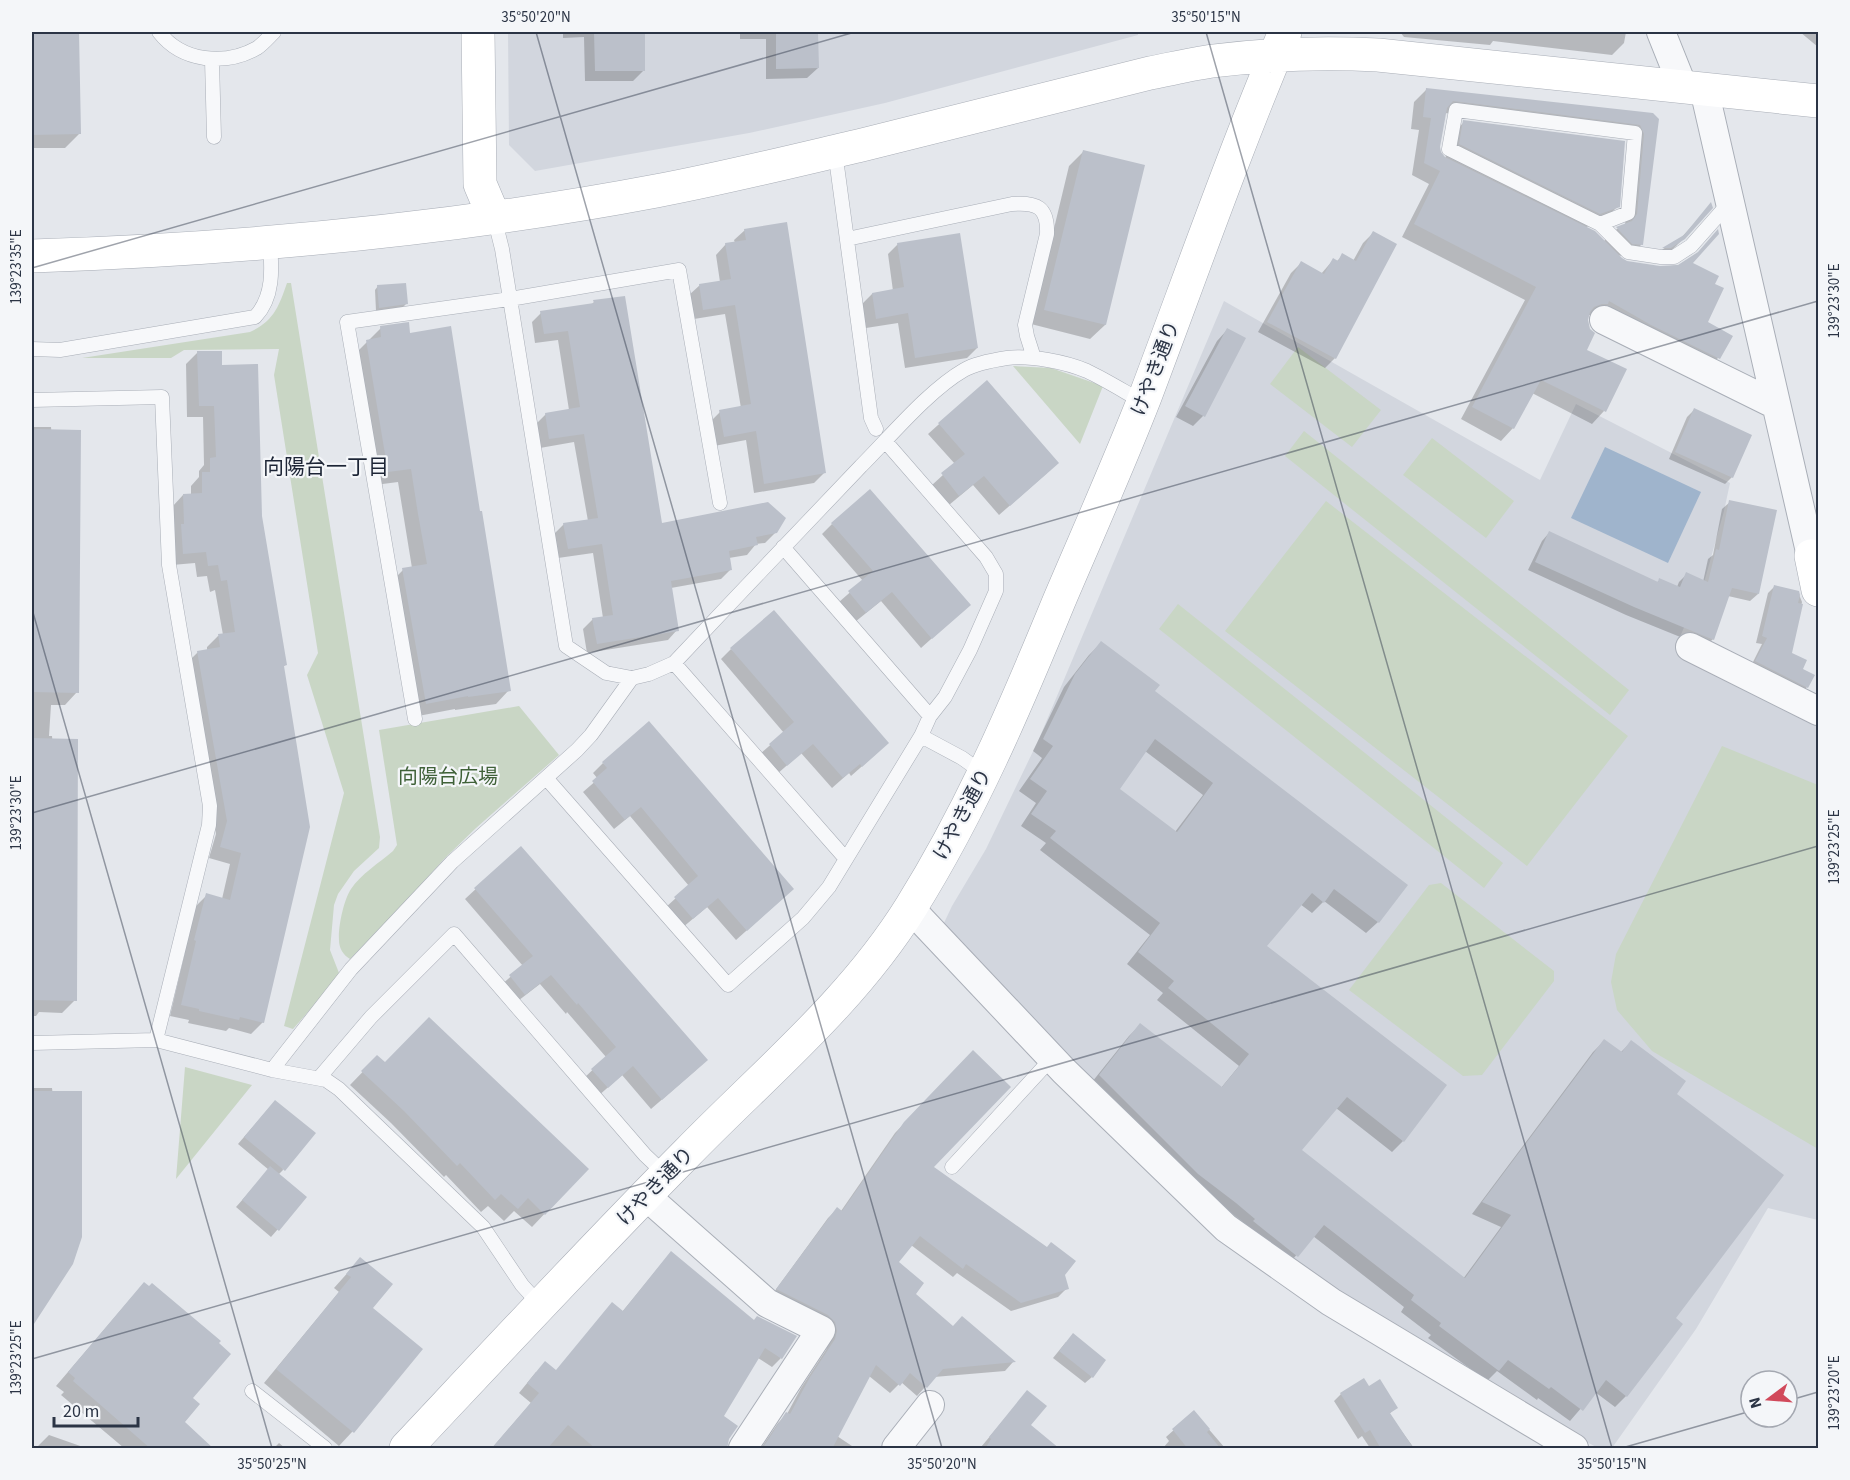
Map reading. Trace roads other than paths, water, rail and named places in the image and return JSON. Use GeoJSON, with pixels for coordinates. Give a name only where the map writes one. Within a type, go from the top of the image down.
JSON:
{"type":"FeatureCollection","features":[{"type":"Feature","properties":{"kind":"street"},"geometry":{"type":"LineString","coordinates":[[478,32],[480,184],[494,217]]}},
{"type":"Feature","properties":{"kind":"street"},"geometry":{"type":"LineString","coordinates":[[1660,32],[1693,88],[1730,202],[1818,590]]}},
{"type":"Feature","properties":{"kind":"street"},"geometry":{"type":"LineString","coordinates":[[32,256],[270,243],[494,217],[655,191],[749,172],[1280,43],[1336,52],[1818,101]]}},
{"type":"Feature","properties":{"kind":"street","name":"けやき通り"},"geometry":{"type":"LineString","coordinates":[[406,1449],[540,1305],[836,1004],[885,945],[910,908],[985,774],[1016,705],[1143,402],[1252,111],[1280,43]]}},
{"type":"Feature","properties":{"kind":"street"},"geometry":{"type":"LineString","coordinates":[[1604,320],[1776,405]]}},
{"type":"Feature","properties":{"kind":"street"},"geometry":{"type":"LineString","coordinates":[[1690,647],[1818,711]]}},
{"type":"Feature","properties":{"kind":"street"},"geometry":{"type":"LineString","coordinates":[[910,908],[1052,1058],[1226,1228],[1331,1302],[1574,1449]]}},
{"type":"Feature","properties":{"kind":"street"},"geometry":{"type":"LineString","coordinates":[[656,1185],[767,1303],[821,1330],[743,1449]]}},
{"type":"Feature","properties":{"kind":"street"},"geometry":{"type":"LineString","coordinates":[[896,1449],[930,1405]]}},
{"type":"Feature","properties":{"kind":"lane"},"geometry":{"type":"LineString","coordinates":[[159,32],[165,40],[187,54],[212,60],[236,57],[258,47],[274,32]]}},
{"type":"Feature","properties":{"kind":"lane"},"geometry":{"type":"LineString","coordinates":[[212,60],[214,137]]}},
{"type":"Feature","properties":{"kind":"lane"},"geometry":{"type":"LineString","coordinates":[[1600,224],[1628,213],[1635,133],[1456,110],[1449,148],[1600,224],[1628,252],[1661,257],[1674,256],[1691,246],[1730,202]]}},
{"type":"Feature","properties":{"kind":"lane"},"geometry":{"type":"LineString","coordinates":[[835,151],[870,418],[876,429]]}},
{"type":"Feature","properties":{"kind":"lane"},"geometry":{"type":"LineString","coordinates":[[847,239],[1011,204],[1027,203],[1038,207],[1044,212],[1048,221],[1047,234],[1025,325],[1034,358]]}},
{"type":"Feature","properties":{"kind":"lane"},"geometry":{"type":"LineString","coordinates":[[494,217],[502,249],[566,646],[606,673],[632,678],[649,674],[674,663],[885,441],[922,404],[965,369],[1010,358],[1034,358],[1086,370],[1143,402]]}},
{"type":"Feature","properties":{"kind":"lane"},"geometry":{"type":"LineString","coordinates":[[32,349],[60,350],[255,317],[264,308],[273,276],[270,243]]}},
{"type":"Feature","properties":{"kind":"lane"},"geometry":{"type":"LineString","coordinates":[[415,719],[347,322],[510,299],[679,270],[720,503]]}},
{"type":"Feature","properties":{"kind":"lane"},"geometry":{"type":"LineString","coordinates":[[32,400],[162,397],[169,565],[210,806],[209,825],[156,1040]]}},
{"type":"Feature","properties":{"kind":"lane"},"geometry":{"type":"LineString","coordinates":[[546,779],[728,985],[803,918],[829,887],[921,736],[930,716],[945,697],[970,650],[996,591],[996,574],[986,557],[885,441]]}},
{"type":"Feature","properties":{"kind":"lane"},"geometry":{"type":"LineString","coordinates":[[783,547],[930,716]]}},
{"type":"Feature","properties":{"kind":"lane"},"geometry":{"type":"LineString","coordinates":[[674,663],[846,859]]}},
{"type":"Feature","properties":{"kind":"lane"},"geometry":{"type":"LineString","coordinates":[[273,1070],[351,969],[452,862],[546,779],[591,735],[632,678]]}},
{"type":"Feature","properties":{"kind":"lane"},"geometry":{"type":"LineString","coordinates":[[921,736],[962,758],[985,774]]}},
{"type":"Feature","properties":{"kind":"lane"},"geometry":{"type":"LineString","coordinates":[[319,1078],[371,1017],[454,934],[645,1155],[656,1185]]}},
{"type":"Feature","properties":{"kind":"lane"},"geometry":{"type":"LineString","coordinates":[[32,1043],[156,1040],[273,1070],[326,1080],[339,1089],[483,1227],[522,1286],[540,1305]]}},
{"type":"Feature","properties":{"kind":"lane"},"geometry":{"type":"LineString","coordinates":[[952,1167],[1052,1058]]}},
{"type":"Feature","properties":{"kind":"lane"},"geometry":{"type":"LineString","coordinates":[[252,1391],[325,1449]]}},
{"type":"Feature","properties":{"kind":"water"},"geometry":{"type":"Polygon","coordinates":[[[1605,447],[1701,492],[1668,563],[1571,518],[1605,447]]]}},
{"type":"Feature","properties":{"kind":"district","name":"向陽台一丁目"},"geometry":{"type":"Point","coordinates":[326,467]}},
{"type":"Feature","properties":{"kind":"park label","name":"向陽台広場"},"geometry":{"type":"Point","coordinates":[448,776]}}]}
